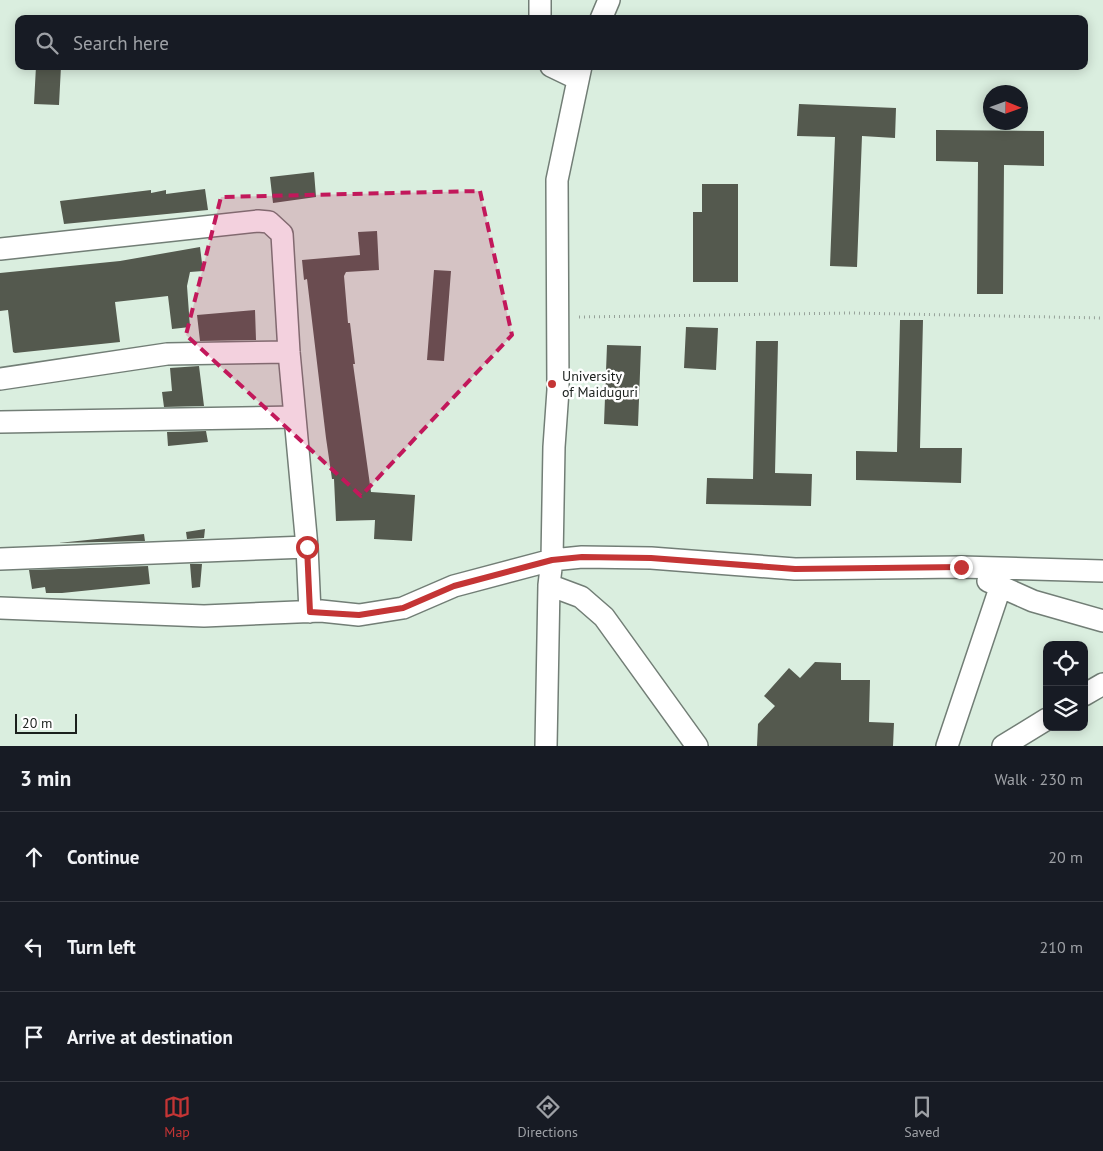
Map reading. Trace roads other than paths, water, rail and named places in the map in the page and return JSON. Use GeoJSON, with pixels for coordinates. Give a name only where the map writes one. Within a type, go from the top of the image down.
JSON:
{"type":"FeatureCollection","features":[{"type":"Feature","properties":{"kind":"street"},"geometry":{"type":"LineString","coordinates":[[540,0],[540,15]]}},
{"type":"Feature","properties":{"kind":"street"},"geometry":{"type":"LineString","coordinates":[[603,15],[609,0]]}},
{"type":"Feature","properties":{"kind":"street"},"geometry":{"type":"LineString","coordinates":[[546,746],[549,585],[552,560],[554,447],[558,390],[557,180],[580,72]]}},
{"type":"Feature","properties":{"kind":"street"},"geometry":{"type":"LineString","coordinates":[[0,249],[258,221],[269,222],[282,234],[289,352],[307,547],[310,612]]}},
{"type":"Feature","properties":{"kind":"street"},"geometry":{"type":"LineString","coordinates":[[0,379],[167,354],[289,352]]}},
{"type":"Feature","properties":{"kind":"street"},"geometry":{"type":"LineString","coordinates":[[0,422],[295,417]]}},
{"type":"Feature","properties":{"kind":"street"},"geometry":{"type":"LineString","coordinates":[[0,559],[307,547]]}},
{"type":"Feature","properties":{"kind":"street"},"geometry":{"type":"LineString","coordinates":[[0,608],[204,616],[310,612],[359,615],[403,608],[454,586],[552,560],[582,557],[651,558],[795,569],[961,567],[1103,571]]}},
{"type":"Feature","properties":{"kind":"street"},"geometry":{"type":"LineString","coordinates":[[961,567],[1000,588],[1033,601],[1103,621]]}},
{"type":"Feature","properties":{"kind":"street"},"geometry":{"type":"LineString","coordinates":[[549,585],[581,597],[604,618],[697,746]]}},
{"type":"Feature","properties":{"kind":"street"},"geometry":{"type":"LineString","coordinates":[[947,746],[1000,588]]}},
{"type":"Feature","properties":{"kind":"street"},"geometry":{"type":"LineString","coordinates":[[1088,693],[1103,684]]}},
{"type":"Feature","properties":{"kind":"street"},"geometry":{"type":"LineString","coordinates":[[1003,746],[1043,721]]}},
{"type":"Feature","properties":{"kind":"place","name":"University of Maiduguri"},"geometry":{"type":"Point","coordinates":[552,384]}}]}
